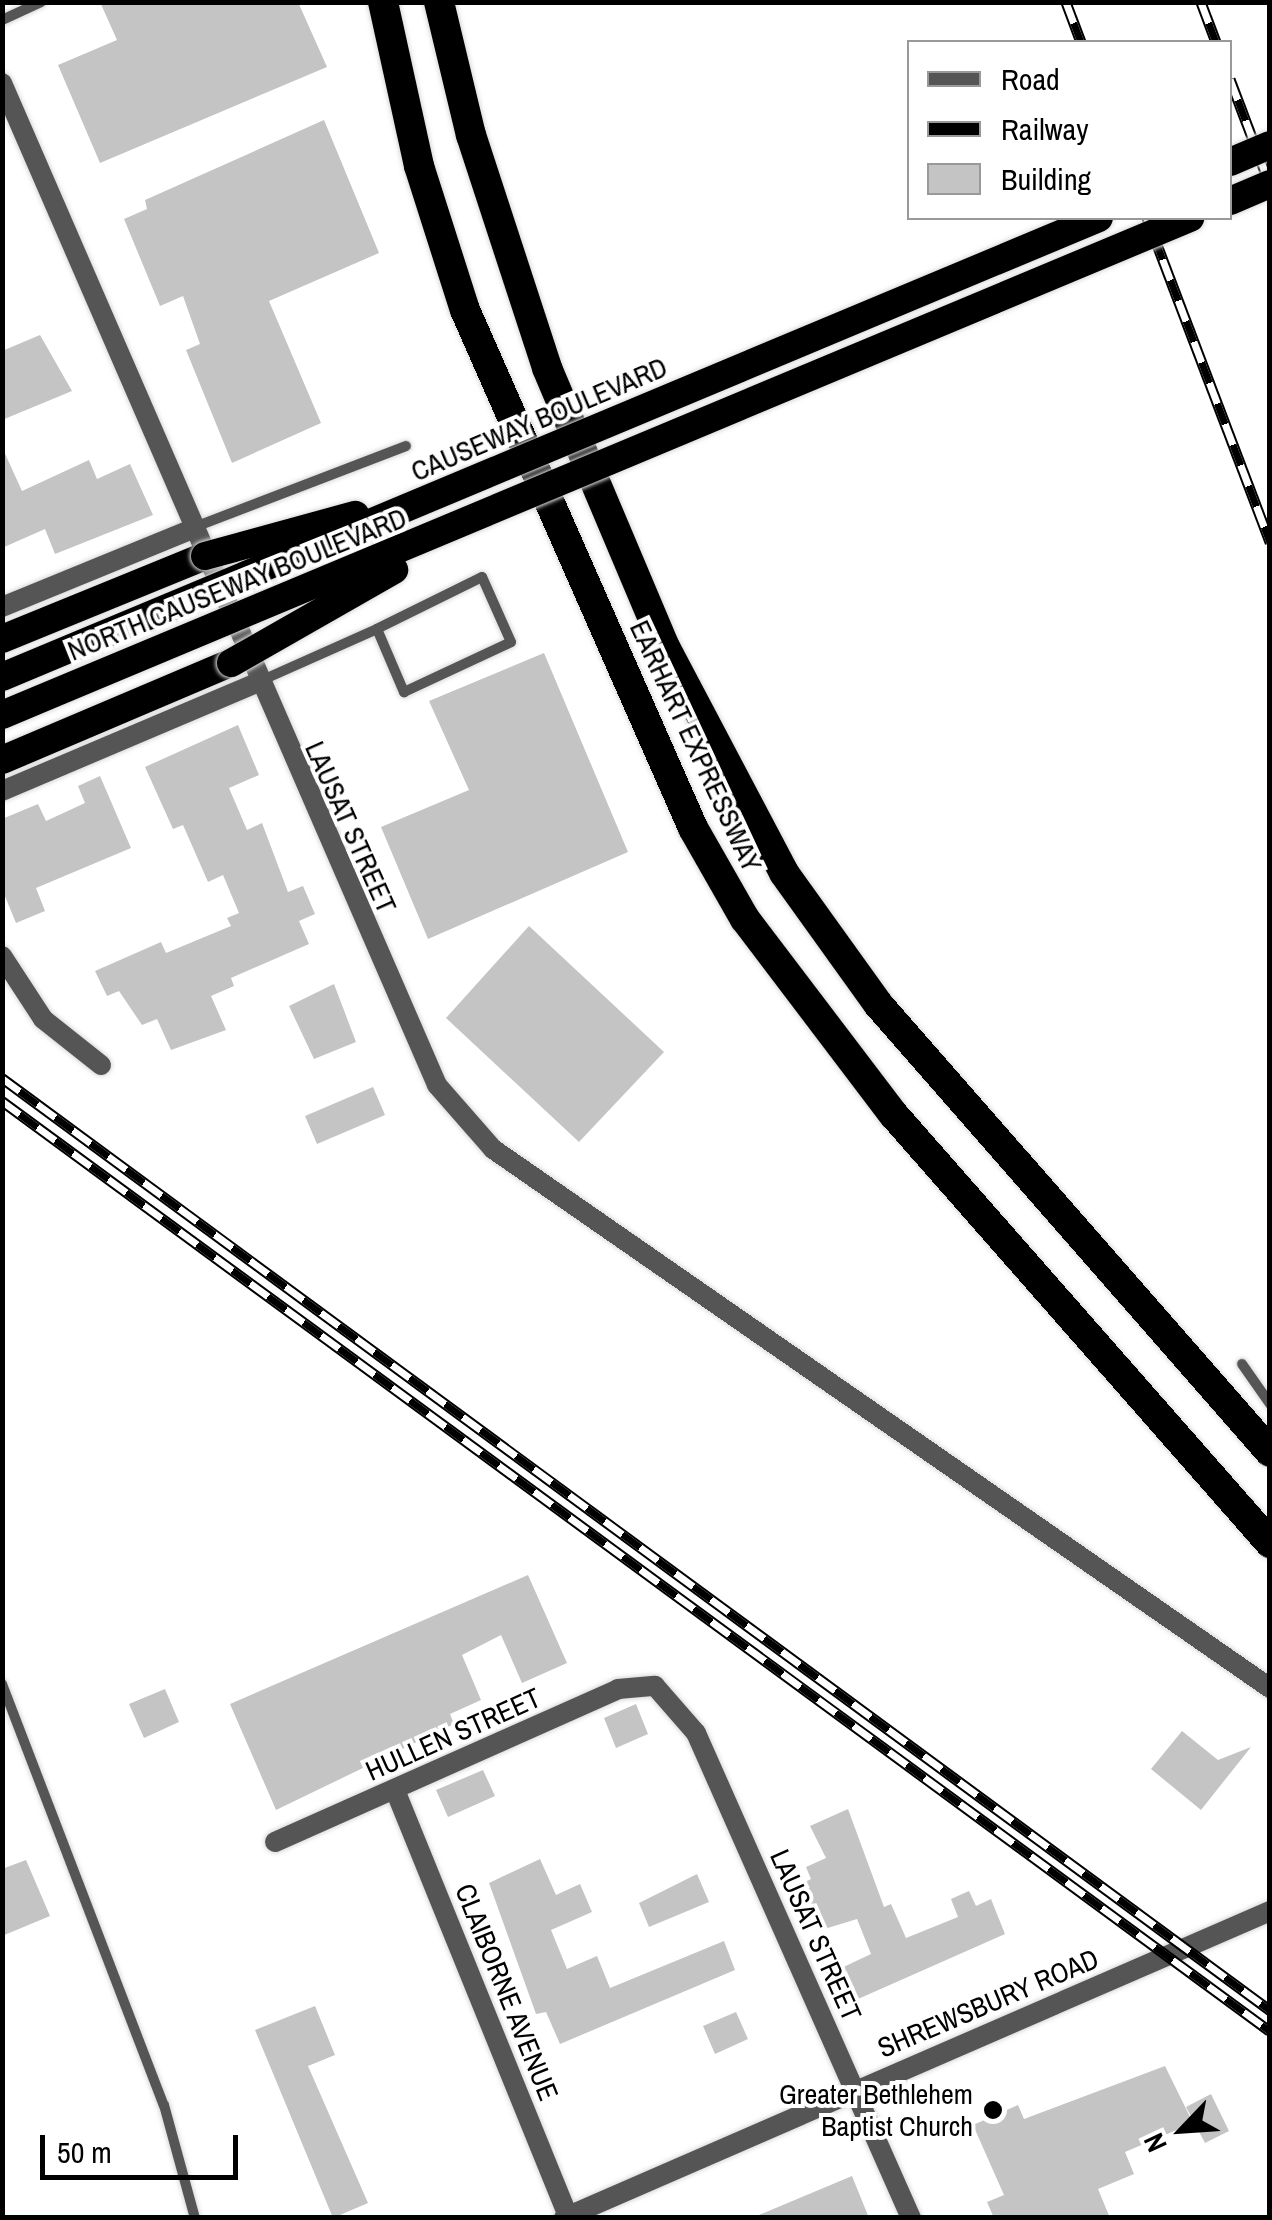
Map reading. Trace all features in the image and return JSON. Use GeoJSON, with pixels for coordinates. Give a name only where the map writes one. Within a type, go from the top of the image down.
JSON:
{"type":"FeatureCollection","features":[{"type":"Feature","properties":{"kind":"highway","name":"EARHART EXPRESSWAY"},"geometry":{"type":"LineString","coordinates":[[383,2],[419,166],[465,310],[693,828],[745,920],[894,1115],[1270,1543]]}},
{"type":"Feature","properties":{"kind":"highway","name":"EARHART EXPRESSWAY"},"geometry":{"type":"LineString","coordinates":[[439,2],[471,135],[547,368],[666,647],[784,872],[878,1004],[1270,1452]]}},
{"type":"Feature","properties":{"kind":"highway"},"geometry":{"type":"LineString","coordinates":[[1232,161],[1270,145]]}},
{"type":"Feature","properties":{"kind":"highway"},"geometry":{"type":"LineString","coordinates":[[1232,200],[1270,184]]}},
{"type":"Feature","properties":{"kind":"highway","name":"CAUSEWAY BOULEVARD"},"geometry":{"type":"LineString","coordinates":[[2,676],[1094,220]]}},
{"type":"Feature","properties":{"kind":"highway"},"geometry":{"type":"LineString","coordinates":[[2,760],[230,663],[496,512],[1185,220]]}},
{"type":"Feature","properties":{"kind":"highway"},"geometry":{"type":"LineString","coordinates":[[2,640],[205,556],[504,469]]}},
{"type":"Feature","properties":{"kind":"highway","name":"NORTH CAUSEWAY BOULEVARD"},"geometry":{"type":"LineString","coordinates":[[2,715],[496,512]]}},
{"type":"Feature","properties":{"kind":"street","name":"LAUSAT STREET"},"geometry":{"type":"LineString","coordinates":[[2,83],[257,683],[437,1085],[493,1148],[1064,1552],[1270,1688]]}},
{"type":"Feature","properties":{"kind":"street"},"geometry":{"type":"LineString","coordinates":[[2,606],[194,528]]}},
{"type":"Feature","properties":{"kind":"street"},"geometry":{"type":"LineString","coordinates":[[2,791],[257,683]]}},
{"type":"Feature","properties":{"kind":"street"},"geometry":{"type":"LineString","coordinates":[[2,956],[43,1019],[101,1065]]}},
{"type":"Feature","properties":{"kind":"street","name":"LAUSAT STREET"},"geometry":{"type":"LineString","coordinates":[[655,1686],[696,1733],[912,2218]]}},
{"type":"Feature","properties":{"kind":"street","name":"HULLEN STREET"},"geometry":{"type":"LineString","coordinates":[[275,1842],[618,1689],[655,1686]]}},
{"type":"Feature","properties":{"kind":"street","name":"CLAIBORNE AVENUE"},"geometry":{"type":"LineString","coordinates":[[396,1790],[566,2216]]}},
{"type":"Feature","properties":{"kind":"street","name":"SHREWSBURY ROAD"},"geometry":{"type":"LineString","coordinates":[[566,2216],[1270,1911]]}},
{"type":"Feature","properties":{"kind":"lane"},"geometry":{"type":"LineString","coordinates":[[2,20],[42,2]]}},
{"type":"Feature","properties":{"kind":"lane"},"geometry":{"type":"LineString","coordinates":[[194,528],[406,446]]}},
{"type":"Feature","properties":{"kind":"lane"},"geometry":{"type":"LineString","coordinates":[[257,683],[482,577],[511,642],[404,692],[377,629]]}},
{"type":"Feature","properties":{"kind":"lane"},"geometry":{"type":"LineString","coordinates":[[1242,1364],[1270,1404]]}},
{"type":"Feature","properties":{"kind":"lane"},"geometry":{"type":"LineString","coordinates":[[2,1684],[164,2106],[196,2218]]}},
{"type":"Feature","properties":{"kind":"building"},"geometry":{"type":"Polygon","coordinates":[[[100,2],[298,2],[327,67],[100,163],[58,65],[117,40],[100,2]]]}},
{"type":"Feature","properties":{"kind":"building"},"geometry":{"type":"Polygon","coordinates":[[[324,120],[379,253],[269,301],[321,423],[232,463],[186,350],[200,344],[183,296],[160,306],[124,219],[147,209],[145,200],[324,120]]]}},
{"type":"Feature","properties":{"kind":"building"},"geometry":{"type":"Polygon","coordinates":[[[40,335],[72,391],[2,420],[2,351],[40,335]]]}},
{"type":"Feature","properties":{"kind":"building"},"geometry":{"type":"Polygon","coordinates":[[[2,447],[22,491],[89,460],[97,479],[130,464],[153,515],[55,554],[45,529],[2,548],[2,447]]]}},
{"type":"Feature","properties":{"kind":"building"},"geometry":{"type":"Polygon","coordinates":[[[544,653],[628,852],[428,939],[381,827],[469,790],[429,701],[544,653]]]}},
{"type":"Feature","properties":{"kind":"building"},"geometry":{"type":"Polygon","coordinates":[[[238,725],[259,775],[229,788],[247,830],[262,823],[288,892],[303,886],[315,914],[299,921],[309,944],[231,978],[234,986],[211,996],[226,1030],[171,1050],[157,1019],[142,1025],[119,991],[107,996],[95,971],[161,942],[166,953],[231,926],[227,918],[239,913],[223,875],[208,882],[183,825],[173,829],[145,767],[238,725]]]}},
{"type":"Feature","properties":{"kind":"building"},"geometry":{"type":"Polygon","coordinates":[[[100,776],[131,848],[36,888],[45,911],[16,923],[2,889],[2,819],[38,804],[46,821],[85,803],[78,786],[100,776]]]}},
{"type":"Feature","properties":{"kind":"building"},"geometry":{"type":"Polygon","coordinates":[[[529,926],[664,1052],[579,1142],[446,1018],[529,926]]]}},
{"type":"Feature","properties":{"kind":"building"},"geometry":{"type":"Polygon","coordinates":[[[334,984],[356,1042],[314,1059],[289,1006],[334,984]]]}},
{"type":"Feature","properties":{"kind":"building"},"geometry":{"type":"Polygon","coordinates":[[[373,1087],[385,1115],[317,1144],[305,1116],[373,1087]]]}},
{"type":"Feature","properties":{"kind":"building"},"geometry":{"type":"Polygon","coordinates":[[[528,1575],[567,1663],[522,1683],[501,1635],[462,1655],[481,1700],[450,1714],[454,1724],[276,1810],[230,1704],[528,1575]]]}},
{"type":"Feature","properties":{"kind":"building"},"geometry":{"type":"Polygon","coordinates":[[[165,1689],[179,1722],[144,1738],[129,1704],[165,1689]]]}},
{"type":"Feature","properties":{"kind":"building"},"geometry":{"type":"Polygon","coordinates":[[[636,1704],[648,1734],[616,1748],[604,1718],[636,1704]]]}},
{"type":"Feature","properties":{"kind":"building"},"geometry":{"type":"Polygon","coordinates":[[[1182,1731],[1218,1760],[1251,1747],[1201,1810],[1151,1769],[1182,1731]]]}},
{"type":"Feature","properties":{"kind":"building"},"geometry":{"type":"Polygon","coordinates":[[[483,1770],[495,1796],[448,1817],[436,1790],[483,1770]]]}},
{"type":"Feature","properties":{"kind":"building"},"geometry":{"type":"Polygon","coordinates":[[[848,1809],[884,1907],[891,1904],[906,1938],[958,1917],[951,1899],[969,1891],[976,1906],[991,1899],[1005,1934],[849,2003],[835,1971],[871,1954],[857,1919],[818,1931],[803,1883],[811,1879],[806,1867],[826,1858],[810,1826],[848,1809]]]}},
{"type":"Feature","properties":{"kind":"building"},"geometry":{"type":"Polygon","coordinates":[[[540,1859],[556,1895],[580,1884],[592,1912],[551,1930],[567,1969],[597,1956],[610,1988],[724,1941],[735,1970],[560,2044],[546,2012],[536,2014],[489,1883],[540,1859]]]}},
{"type":"Feature","properties":{"kind":"building"},"geometry":{"type":"Polygon","coordinates":[[[26,1860],[50,1916],[2,1936],[2,1869],[26,1860]]]}},
{"type":"Feature","properties":{"kind":"building"},"geometry":{"type":"Polygon","coordinates":[[[697,1874],[709,1902],[649,1927],[639,1903],[697,1874]]]}},
{"type":"Feature","properties":{"kind":"building"},"geometry":{"type":"Polygon","coordinates":[[[315,2006],[335,2055],[308,2066],[368,2203],[333,2218],[255,2030],[315,2006]]]}},
{"type":"Feature","properties":{"kind":"building"},"geometry":{"type":"Polygon","coordinates":[[[736,2012],[748,2039],[715,2054],[703,2026],[736,2012]]]}},
{"type":"Feature","properties":{"kind":"building"},"geometry":{"type":"Polygon","coordinates":[[[1165,2066],[1193,2123],[1125,2152],[1134,2174],[1098,2189],[1110,2218],[994,2218],[987,2202],[1004,2195],[973,2125],[1018,2105],[1024,2119],[1165,2066]]]}},
{"type":"Feature","properties":{"kind":"building"},"geometry":{"type":"Polygon","coordinates":[[[1211,2094],[1229,2131],[1205,2143],[1186,2107],[1211,2094]]]}},
{"type":"Feature","properties":{"kind":"building"},"geometry":{"type":"Polygon","coordinates":[[[852,2176],[869,2218],[754,2218],[754,2217],[852,2176]]]}},
{"type":"Feature","properties":{"kind":"railway"},"geometry":{"type":"LineString","coordinates":[[1066,2],[1080,40]]}},
{"type":"Feature","properties":{"kind":"railway"},"geometry":{"type":"LineString","coordinates":[[1201,2],[1215,40]]}},
{"type":"Feature","properties":{"kind":"railway"},"geometry":{"type":"LineString","coordinates":[[1232,84],[1270,185]]}},
{"type":"Feature","properties":{"kind":"railway"},"geometry":{"type":"LineString","coordinates":[[1148,220],[1270,542]]}},
{"type":"Feature","properties":{"kind":"railway"},"geometry":{"type":"LineString","coordinates":[[2,1078],[1270,2010]]}},
{"type":"Feature","properties":{"kind":"railway"},"geometry":{"type":"LineString","coordinates":[[2,1101],[1270,2031]]}},
{"type":"Feature","properties":{"kind":"place","name":"Greater Bethlehem Baptist Church"},"geometry":{"type":"Point","coordinates":[993,2110]}}]}
